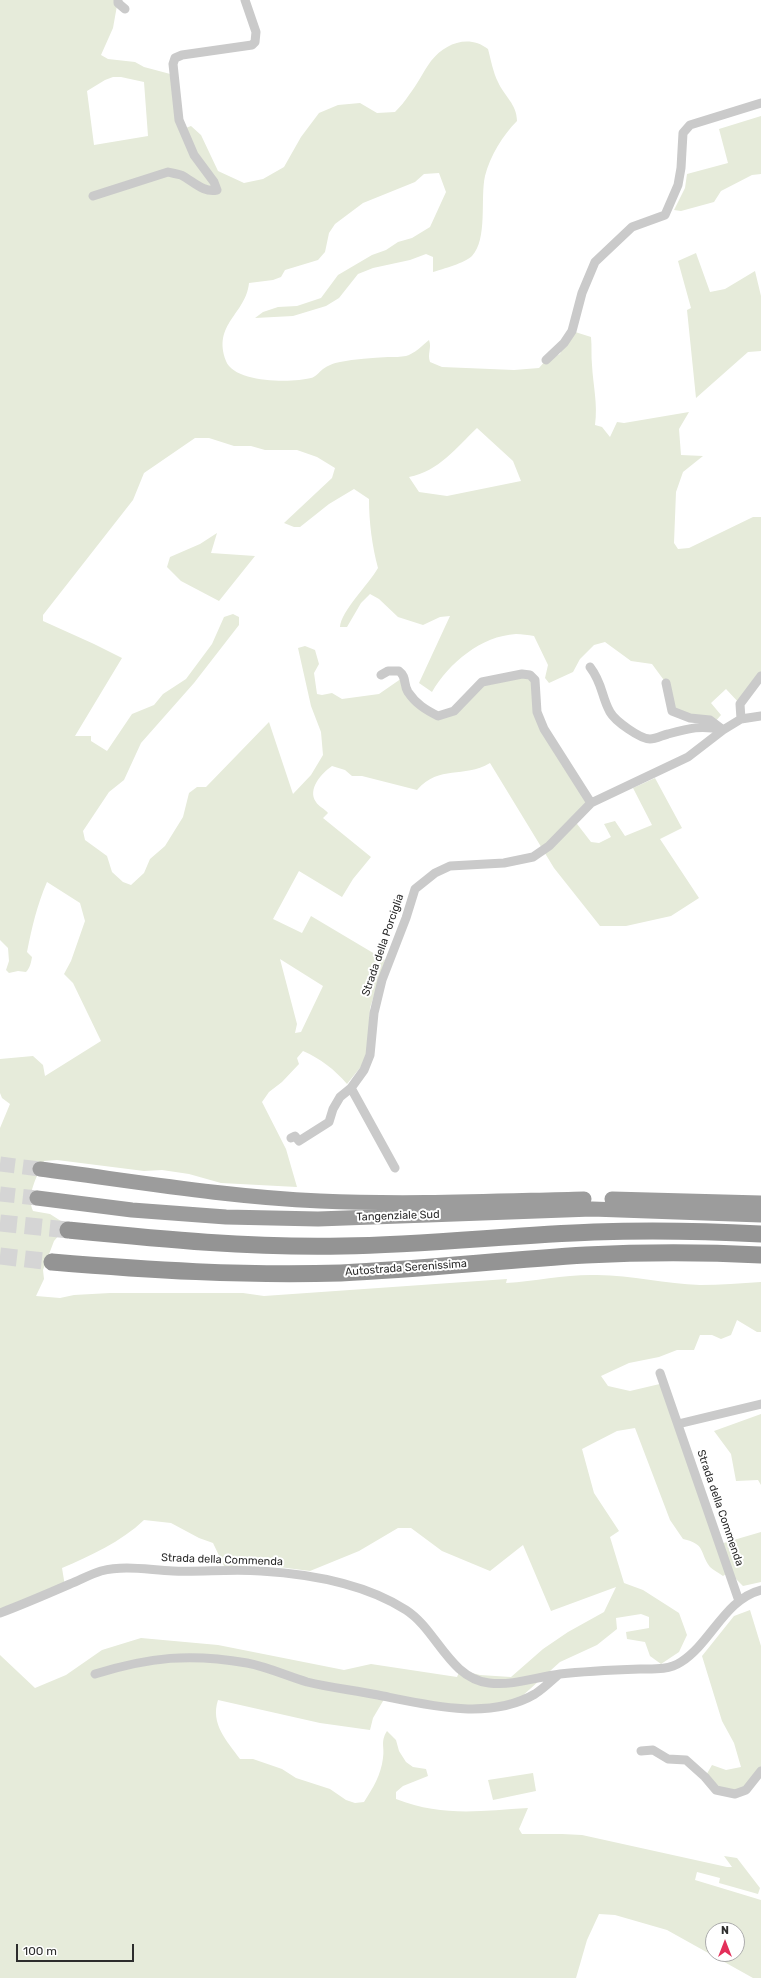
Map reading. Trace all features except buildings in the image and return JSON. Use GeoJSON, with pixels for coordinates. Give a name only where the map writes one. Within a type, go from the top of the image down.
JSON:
{"type":"FeatureCollection","features":[{"type":"Feature","properties":{"kind":"highway","name":"Tangenziale Sud"},"geometry":{"type":"LineString","coordinates":[[40,1169],[234,1194],[320,1201],[406,1202],[593,1199],[761,1203]]}},
{"type":"Feature","properties":{"kind":"highway","name":"Tangenziale Sud"},"geometry":{"type":"LineString","coordinates":[[37,1198],[132,1210],[234,1217],[318,1219],[592,1209],[761,1214]]}},
{"type":"Feature","properties":{"kind":"highway","name":"Autostrada Serenissima"},"geometry":{"type":"LineString","coordinates":[[68,1230],[227,1244],[283,1246],[343,1246],[453,1242],[593,1232],[715,1231],[761,1234]]}},
{"type":"Feature","properties":{"kind":"highway","name":"Autostrada Serenissima"},"geometry":{"type":"LineString","coordinates":[[52,1262],[150,1270],[279,1274],[342,1273],[589,1255],[713,1252],[761,1255]]}},
{"type":"Feature","properties":{"kind":"street"},"geometry":{"type":"LineString","coordinates":[[118,0],[118,3],[125,9]]}},
{"type":"Feature","properties":{"kind":"street"},"geometry":{"type":"LineString","coordinates":[[93,196],[168,172],[180,175],[204,189],[211,191],[217,190],[214,182],[194,155],[179,120],[173,64],[175,58],[182,55],[252,45],[255,42],[256,32],[245,0]]}},
{"type":"Feature","properties":{"kind":"street"},"geometry":{"type":"LineString","coordinates":[[546,360],[564,343],[572,331],[582,293],[595,262],[632,227],[665,215],[678,185],[681,168],[683,133],[690,125],[761,103]]}},
{"type":"Feature","properties":{"kind":"street"},"geometry":{"type":"LineString","coordinates":[[590,667],[598,677],[610,712],[617,720],[641,736],[651,739],[692,727],[723,730]]}},
{"type":"Feature","properties":{"kind":"street"},"geometry":{"type":"LineString","coordinates":[[381,676],[388,671],[400,671],[404,676],[408,692],[423,709],[438,716],[454,711],[482,682],[522,674],[530,675],[535,680],[537,712],[544,729],[591,803]]}},
{"type":"Feature","properties":{"kind":"street"},"geometry":{"type":"LineString","coordinates":[[741,720],[740,704],[761,676]]}},
{"type":"Feature","properties":{"kind":"street"},"geometry":{"type":"LineString","coordinates":[[666,684],[672,711],[690,718],[710,720],[723,730]]}},
{"type":"Feature","properties":{"kind":"street","name":"Strada della Porciglia"},"geometry":{"type":"LineString","coordinates":[[291,1138],[295,1136],[299,1140],[329,1122],[332,1109],[340,1097],[351,1088],[364,1070],[370,1055],[374,1014],[382,980],[406,918],[415,889],[435,873],[450,866],[504,863],[534,857],[549,846],[591,803],[688,757],[723,730],[741,720],[761,716]]}},
{"type":"Feature","properties":{"kind":"street"},"geometry":{"type":"LineString","coordinates":[[351,1088],[395,1168]]}},
{"type":"Feature","properties":{"kind":"street","name":"Strada della Commenda"},"geometry":{"type":"LineString","coordinates":[[660,1373],[739,1600]]}},
{"type":"Feature","properties":{"kind":"street"},"geometry":{"type":"LineString","coordinates":[[678,1424],[761,1404]]}},
{"type":"Feature","properties":{"kind":"street","name":"Strada della Commenda"},"geometry":{"type":"LineString","coordinates":[[0,1613],[100,1572],[125,1567],[173,1570],[261,1571],[292,1574],[349,1584],[384,1597],[408,1611],[424,1625],[460,1670],[475,1680],[506,1684],[559,1674],[589,1671],[662,1668],[675,1665],[683,1661],[700,1645],[739,1600],[753,1592],[761,1590]]}},
{"type":"Feature","properties":{"kind":"street"},"geometry":{"type":"LineString","coordinates":[[95,1674],[147,1660],[168,1657],[228,1660],[270,1669],[335,1689],[367,1693],[424,1705],[488,1709],[515,1703],[536,1694],[559,1674]]}},
{"type":"Feature","properties":{"kind":"street"},"geometry":{"type":"LineString","coordinates":[[641,1751],[653,1750],[668,1759],[686,1760],[705,1777],[716,1790],[735,1794],[746,1790],[761,1771]]}},
{"type":"Feature","properties":{"kind":"green space"},"geometry":{"type":"Polygon","coordinates":[[[0,0],[118,0],[113,28],[101,55],[108,59],[135,62],[144,67],[174,75],[183,129],[191,126],[201,135],[218,171],[244,183],[263,179],[284,167],[301,137],[319,113],[338,105],[360,103],[377,113],[395,112],[412,91],[431,61],[443,49],[450,45],[465,41],[481,44],[488,49],[496,78],[513,105],[517,121],[498,146],[487,168],[484,185],[482,229],[477,249],[472,256],[469,259],[433,272],[433,257],[426,254],[410,260],[373,268],[358,274],[339,298],[326,306],[293,316],[255,318],[263,312],[278,307],[297,306],[321,298],[338,275],[372,255],[386,250],[398,242],[412,238],[430,227],[446,192],[439,173],[424,174],[415,182],[363,203],[335,224],[329,233],[325,252],[318,260],[285,270],[281,277],[273,280],[249,283],[247,294],[226,328],[223,338],[223,348],[226,361],[231,368],[240,374],[251,377],[278,381],[302,380],[316,376],[325,368],[338,362],[406,356],[429,340],[430,362],[442,367],[514,370],[539,368],[546,360],[560,354],[564,343],[572,331],[591,337],[596,402],[595,425],[602,427],[610,437],[617,422],[624,423],[689,412],[679,429],[681,455],[703,456],[683,472],[676,492],[674,543],[678,549],[689,548],[753,517],[761,517],[761,676],[740,704],[726,689],[711,703],[721,715],[714,723],[672,711],[666,683],[652,664],[631,661],[605,642],[594,645],[580,659],[573,672],[549,683],[545,678],[548,665],[534,636],[516,634],[490,640],[467,653],[447,671],[432,692],[419,683],[450,616],[440,617],[423,625],[398,617],[379,599],[370,594],[361,603],[347,627],[340,627],[345,613],[378,568],[371,534],[369,499],[354,489],[329,504],[300,527],[294,527],[284,523],[332,478],[335,468],[317,457],[297,450],[265,450],[251,446],[234,446],[209,438],[195,438],[144,473],[133,500],[43,615],[43,621],[122,658],[75,736],[91,736],[91,741],[107,751],[132,714],[154,705],[163,694],[186,679],[212,644],[224,617],[233,614],[239,617],[239,625],[194,683],[141,743],[124,780],[109,792],[83,831],[85,840],[107,856],[112,872],[123,882],[131,885],[144,873],[150,859],[165,846],[183,817],[189,793],[197,787],[206,787],[269,722],[293,794],[311,775],[323,755],[321,732],[311,706],[298,648],[305,646],[315,650],[319,664],[314,673],[317,694],[322,695],[332,693],[342,699],[379,694],[405,676],[407,689],[431,712],[454,711],[482,682],[530,675],[537,712],[591,803],[574,820],[591,842],[599,843],[611,837],[604,824],[615,821],[625,836],[652,825],[633,788],[655,778],[682,828],[660,839],[699,898],[671,916],[626,926],[600,926],[554,868],[490,763],[480,768],[443,774],[434,777],[417,790],[362,776],[352,776],[345,770],[332,766],[320,777],[314,787],[313,792],[317,803],[328,813],[323,818],[371,857],[353,879],[342,897],[299,871],[273,919],[302,933],[311,916],[385,960],[370,1008],[368,1049],[363,1064],[347,1084],[327,1065],[316,1057],[303,1051],[297,1058],[299,1064],[282,1082],[269,1092],[262,1102],[286,1149],[297,1187],[221,1183],[189,1174],[162,1170],[144,1171],[57,1160],[44,1161],[33,1186],[31,1205],[33,1211],[50,1214],[64,1223],[60,1234],[54,1241],[43,1270],[44,1279],[36,1296],[60,1298],[74,1295],[110,1293],[243,1293],[264,1296],[507,1279],[506,1283],[586,1275],[623,1276],[700,1285],[761,1282],[761,1332],[757,1332],[737,1320],[731,1335],[721,1339],[712,1335],[700,1335],[694,1350],[677,1350],[659,1357],[629,1363],[601,1376],[608,1386],[630,1391],[664,1383],[720,1544],[761,1532],[761,1582],[743,1586],[729,1572],[723,1576],[710,1567],[699,1546],[683,1539],[670,1520],[635,1428],[617,1431],[582,1449],[594,1493],[619,1531],[610,1537],[624,1583],[643,1590],[679,1613],[687,1635],[679,1652],[661,1664],[650,1656],[645,1642],[627,1639],[626,1632],[649,1628],[649,1617],[641,1614],[616,1618],[617,1629],[597,1645],[560,1662],[520,1698],[475,1708],[386,1696],[373,1718],[370,1730],[320,1723],[218,1700],[216,1717],[225,1739],[240,1759],[253,1759],[282,1769],[296,1778],[330,1789],[346,1800],[355,1803],[364,1802],[376,1781],[382,1764],[383,1741],[387,1731],[396,1740],[399,1751],[406,1762],[413,1767],[426,1769],[428,1776],[403,1786],[396,1792],[396,1799],[413,1805],[445,1811],[528,1808],[519,1829],[522,1834],[582,1835],[727,1867],[732,1867],[724,1856],[737,1858],[760,1888],[758,1894],[719,1883],[720,1878],[697,1872],[695,1880],[761,1900],[761,1978],[753,1978],[724,1962],[745,1962],[745,1922],[705,1922],[705,1951],[667,1930],[615,1915],[599,1914],[587,1940],[576,1978],[0,1978],[0,1655],[35,1688],[66,1675],[102,1650],[141,1638],[218,1645],[344,1670],[371,1664],[457,1677],[460,1670],[480,1675],[511,1677],[543,1649],[568,1632],[604,1612],[616,1587],[551,1611],[523,1545],[490,1571],[442,1551],[411,1528],[398,1528],[359,1551],[310,1571],[271,1566],[224,1566],[213,1543],[199,1538],[171,1523],[144,1520],[115,1542],[62,1568],[65,1586],[0,1613],[0,1128],[10,1104],[2,1098],[0,1093],[0,1059],[33,1056],[43,1065],[45,1076],[101,1041],[73,983],[64,974],[71,961],[85,921],[80,903],[47,882],[31,934],[27,952],[32,957],[26,972],[18,971],[9,973],[6,970],[9,961],[8,948],[0,940],[0,0]],[[113,77],[87,91],[94,145],[148,136],[144,82],[121,77],[113,77]],[[477,428],[454,451],[438,464],[429,470],[409,477],[419,492],[447,496],[521,481],[513,461],[477,428]],[[280,959],[297,1024],[295,1033],[301,1032],[323,986],[280,959]]]}},
{"type":"Feature","properties":{"kind":"green space"},"geometry":{"type":"Polygon","coordinates":[[[761,116],[761,174],[752,175],[721,191],[714,202],[681,211],[674,210],[685,188],[687,174],[728,163],[719,129],[761,116]]]}},
{"type":"Feature","properties":{"kind":"green space"},"geometry":{"type":"Polygon","coordinates":[[[696,253],[710,292],[725,289],[755,271],[761,296],[761,351],[748,352],[696,398],[687,310],[691,308],[678,261],[696,253]]]}},
{"type":"Feature","properties":{"kind":"green space"},"geometry":{"type":"Polygon","coordinates":[[[217,533],[211,553],[255,556],[219,601],[181,581],[167,567],[170,557],[200,544],[217,533]]]}},
{"type":"Feature","properties":{"kind":"green space"},"geometry":{"type":"Polygon","coordinates":[[[761,1414],[761,1485],[758,1480],[736,1481],[731,1454],[714,1431],[761,1414]]]}},
{"type":"Feature","properties":{"kind":"green space"},"geometry":{"type":"Polygon","coordinates":[[[750,1610],[761,1646],[761,1771],[746,1790],[716,1790],[705,1777],[712,1765],[726,1770],[741,1767],[734,1743],[722,1721],[702,1656],[734,1616],[750,1610]]]}},
{"type":"Feature","properties":{"kind":"green space"},"geometry":{"type":"Polygon","coordinates":[[[533,1773],[536,1791],[493,1800],[488,1780],[533,1773]]]}},
{"type":"Feature","properties":{"kind":"tunnel"},"geometry":{"type":"LineString","coordinates":[[0,1164],[40,1169]]}},
{"type":"Feature","properties":{"kind":"tunnel"},"geometry":{"type":"LineString","coordinates":[[0,1194],[37,1198]]}},
{"type":"Feature","properties":{"kind":"tunnel"},"geometry":{"type":"LineString","coordinates":[[0,1223],[68,1230]]}},
{"type":"Feature","properties":{"kind":"tunnel"},"geometry":{"type":"LineString","coordinates":[[0,1256],[52,1262]]}}]}
